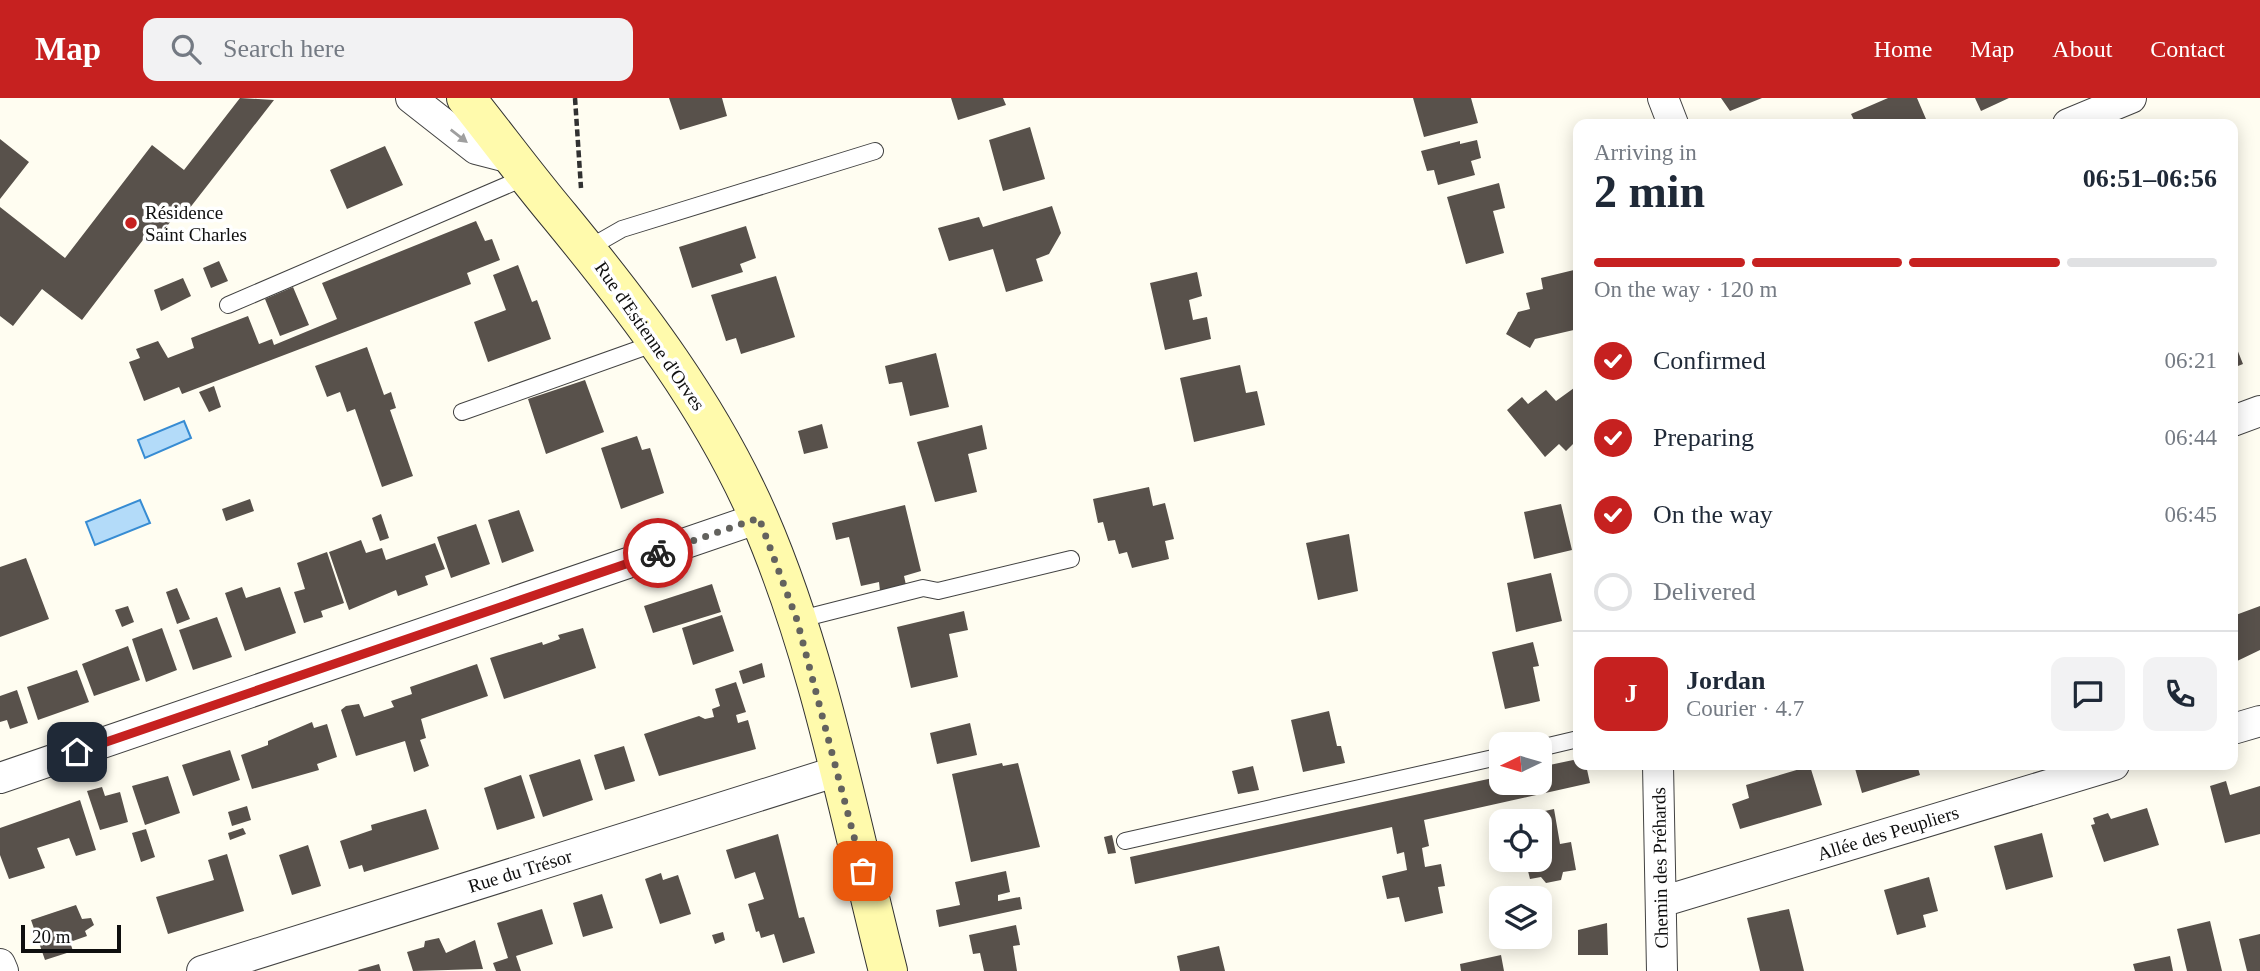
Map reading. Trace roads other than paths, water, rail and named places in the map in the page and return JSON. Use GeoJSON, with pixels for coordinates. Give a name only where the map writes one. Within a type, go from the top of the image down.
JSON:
{"type":"FeatureCollection","features":[{"type":"Feature","properties":{"kind":"street"},"geometry":{"type":"LineString","coordinates":[[411,98],[476,149],[522,167]]}},
{"type":"Feature","properties":{"kind":"street","name":"Rue d'Estienne d'Orves"},"geometry":{"type":"LineString","coordinates":[[466,98],[658,342],[703,409],[759,518],[797,620],[888,971]]}},
{"type":"Feature","properties":{"kind":"street"},"geometry":{"type":"LineString","coordinates":[[1663,98],[1671,119]]}},
{"type":"Feature","properties":{"kind":"street"},"geometry":{"type":"LineString","coordinates":[[2080,119],[2131,98]]}},
{"type":"Feature","properties":{"kind":"street"},"geometry":{"type":"LineString","coordinates":[[2238,419],[2260,411]]}},
{"type":"Feature","properties":{"kind":"street"},"geometry":{"type":"LineString","coordinates":[[0,778],[759,518]]}},
{"type":"Feature","properties":{"kind":"street"},"geometry":{"type":"LineString","coordinates":[[2238,728],[2260,721]]}},
{"type":"Feature","properties":{"kind":"street","name":"Chemin des Préhards"},"geometry":{"type":"LineString","coordinates":[[1658,770],[1662,971]]}},
{"type":"Feature","properties":{"kind":"street","name":"Allée des Peupliers"},"geometry":{"type":"LineString","coordinates":[[1661,902],[2097,770]]}},
{"type":"Feature","properties":{"kind":"street","name":"Rue du Trésor"},"geometry":{"type":"LineString","coordinates":[[202,971],[838,771]]}},
{"type":"Feature","properties":{"kind":"street"},"geometry":{"type":"LineString","coordinates":[[0,964],[3,971]]}},
{"type":"Feature","properties":{"kind":"lane"},"geometry":{"type":"LineString","coordinates":[[587,249],[622,229],[875,151]]}},
{"type":"Feature","properties":{"kind":"lane"},"geometry":{"type":"LineString","coordinates":[[228,305],[522,167]]}},
{"type":"Feature","properties":{"kind":"lane"},"geometry":{"type":"LineString","coordinates":[[462,412],[658,342]]}},
{"type":"Feature","properties":{"kind":"lane"},"geometry":{"type":"LineString","coordinates":[[797,620],[922,588],[938,591],[1071,559]]}},
{"type":"Feature","properties":{"kind":"lane"},"geometry":{"type":"LineString","coordinates":[[1552,745],[1573,740]]}},
{"type":"Feature","properties":{"kind":"lane"},"geometry":{"type":"LineString","coordinates":[[1125,841],[1489,759]]}},
{"type":"Feature","properties":{"kind":"water"},"geometry":{"type":"Polygon","coordinates":[[[184,421],[191,438],[145,458],[138,440],[184,421]]]}},
{"type":"Feature","properties":{"kind":"water"},"geometry":{"type":"Polygon","coordinates":[[[140,500],[150,523],[95,545],[86,522],[140,500]]]}},
{"type":"Feature","properties":{"kind":"place","name":"Résidence Saint Charles"},"geometry":{"type":"Point","coordinates":[131,223]}}]}
